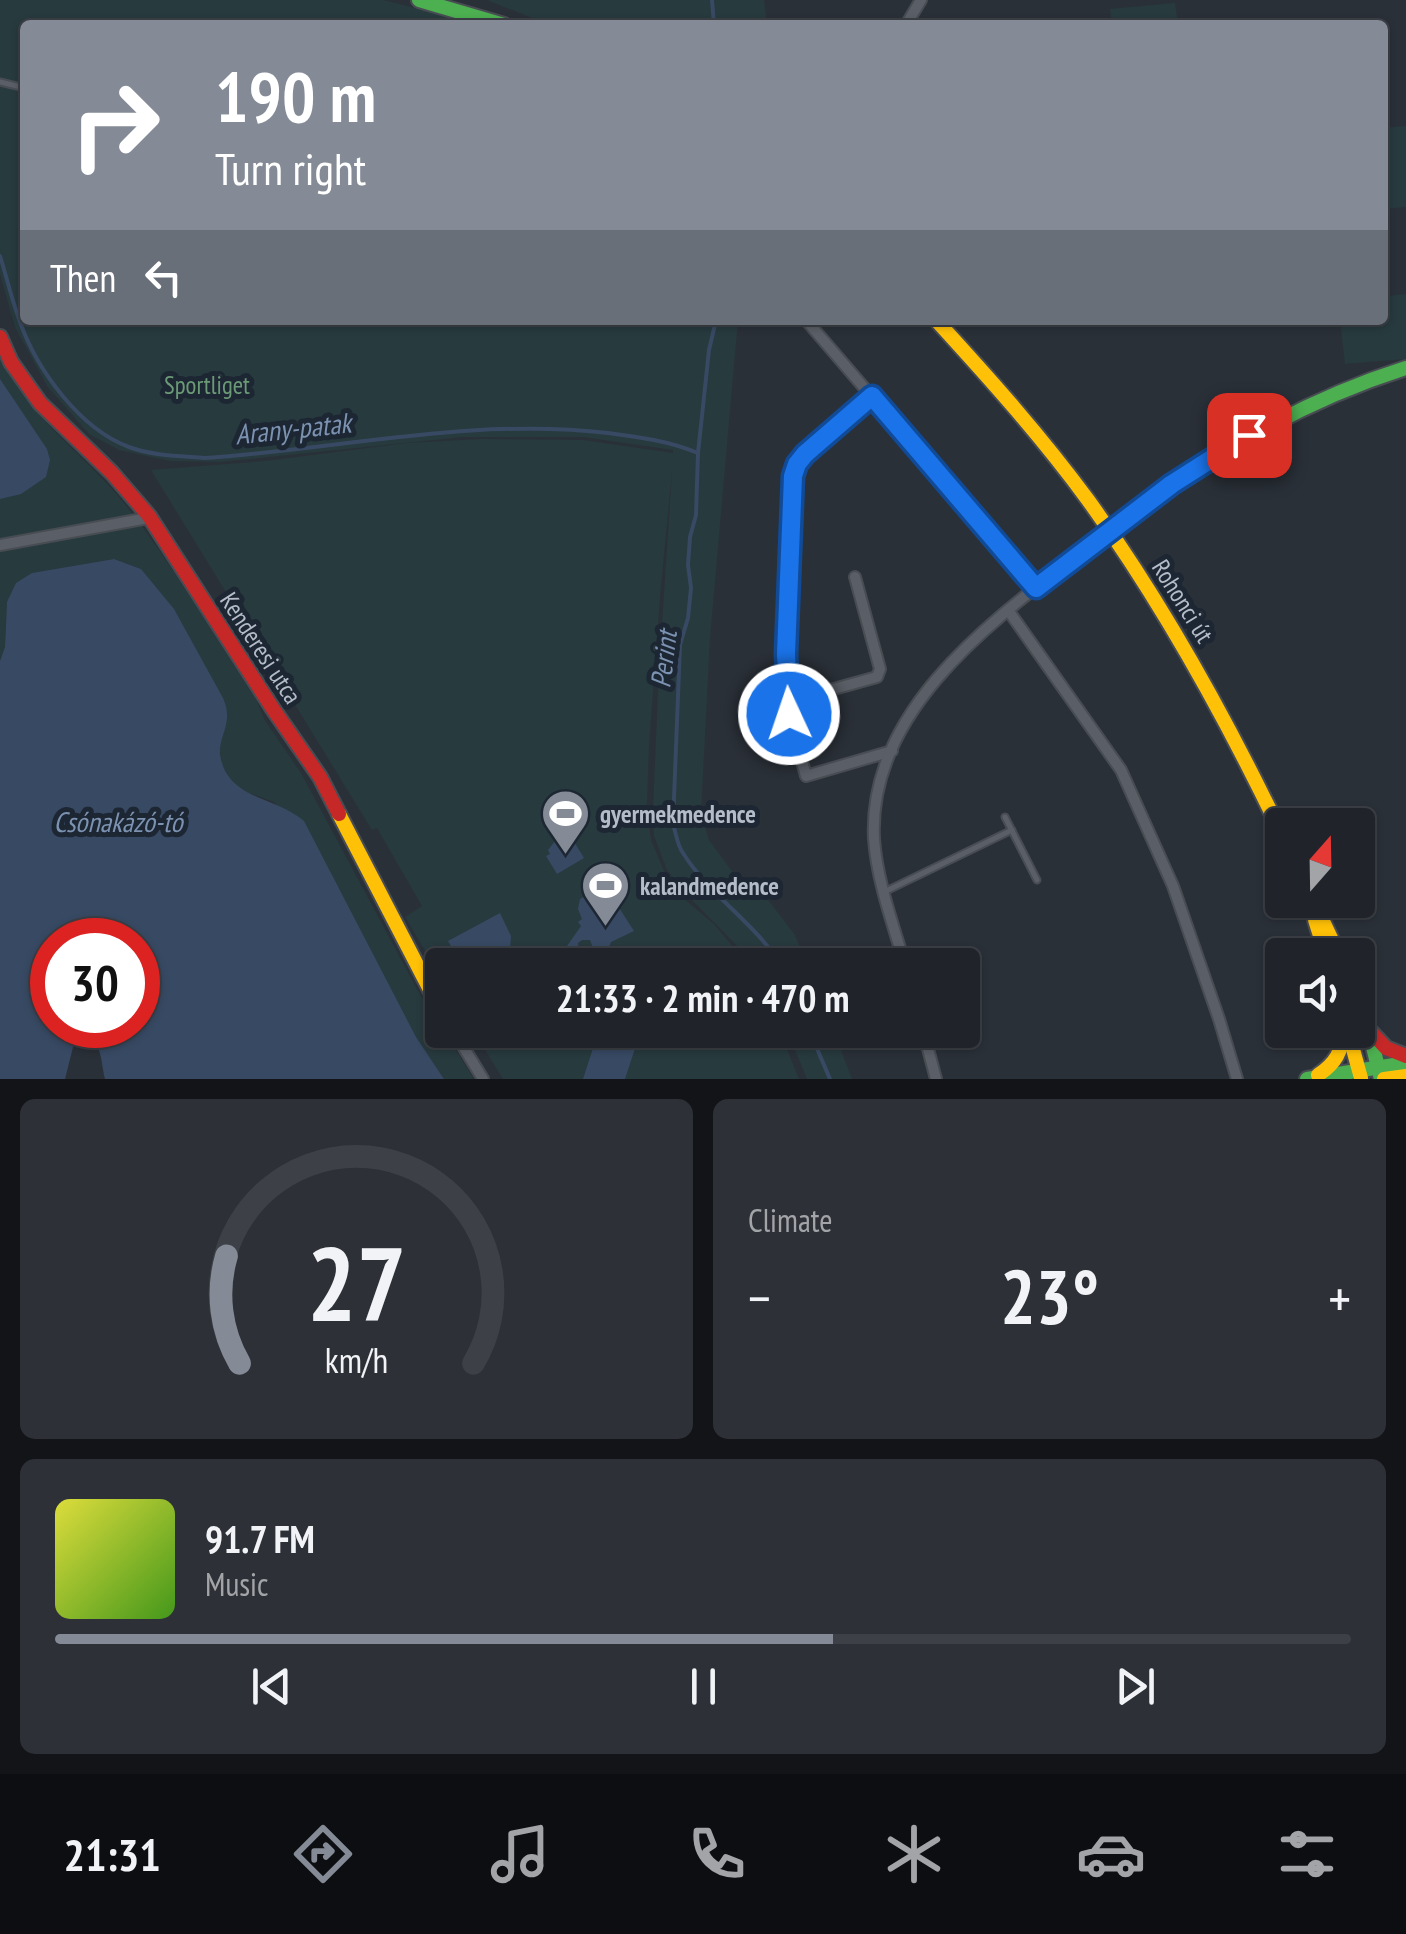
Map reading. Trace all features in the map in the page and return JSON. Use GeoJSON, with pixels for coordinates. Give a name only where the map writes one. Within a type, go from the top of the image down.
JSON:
{"type":"FeatureCollection","features":[{"type":"Feature","properties":{"kind":"street"},"geometry":{"type":"LineString","coordinates":[[419,0],[487,20]]}},
{"type":"Feature","properties":{"kind":"street"},"geometry":{"type":"LineString","coordinates":[[810,325],[1036,588]]}},
{"type":"Feature","properties":{"kind":"street","name":"Rohonci út"},"geometry":{"type":"LineString","coordinates":[[940,325],[1045,444],[1110,530],[1211,691],[1270,808]]}},
{"type":"Feature","properties":{"kind":"street","name":"Kenderesi utca"},"geometry":{"type":"LineString","coordinates":[[0,336],[16,372],[34,399],[131,493],[174,554],[320,777],[425,983]]}},
{"type":"Feature","properties":{"kind":"street"},"geometry":{"type":"LineString","coordinates":[[900,948],[874,842],[876,800],[892,751],[932,683],[1008,610],[1190,471],[1271,423],[1346,388],[1406,368]]}},
{"type":"Feature","properties":{"kind":"street"},"geometry":{"type":"LineString","coordinates":[[872,396],[805,454],[793,476],[786,654],[788,706],[806,776],[892,751]]}},
{"type":"Feature","properties":{"kind":"street"},"geometry":{"type":"LineString","coordinates":[[0,545],[148,518]]}},
{"type":"Feature","properties":{"kind":"street"},"geometry":{"type":"LineString","coordinates":[[788,706],[794,700],[876,678],[880,669],[855,578]]}},
{"type":"Feature","properties":{"kind":"street"},"geometry":{"type":"LineString","coordinates":[[1008,610],[1121,770],[1173,886],[1237,1079]]}},
{"type":"Feature","properties":{"kind":"street"},"geometry":{"type":"LineString","coordinates":[[1375,1038],[1406,1059],[1381,1075]]}},
{"type":"Feature","properties":{"kind":"street"},"geometry":{"type":"LineString","coordinates":[[464,1048],[483,1079]]}},
{"type":"Feature","properties":{"kind":"street"},"geometry":{"type":"LineString","coordinates":[[927,1048],[936,1079]]}},
{"type":"Feature","properties":{"kind":"street"},"geometry":{"type":"LineString","coordinates":[[1310,1078],[1327,1070],[1342,1048]]}},
{"type":"Feature","properties":{"kind":"street"},"geometry":{"type":"LineString","coordinates":[[1352,1048],[1360,1075]]}},
{"type":"Feature","properties":{"kind":"street"},"geometry":{"type":"LineString","coordinates":[[1374,1048],[1381,1075]]}},
{"type":"Feature","properties":{"kind":"street"},"geometry":{"type":"LineString","coordinates":[[1310,1078],[1406,1076]]}},
{"type":"Feature","properties":{"kind":"lane"},"geometry":{"type":"LineString","coordinates":[[1005,817],[1037,880]]}},
{"type":"Feature","properties":{"kind":"lane"},"geometry":{"type":"LineString","coordinates":[[884,892],[1012,830]]}},
{"type":"Feature","properties":{"kind":"green space","name":"Sportliget"},"geometry":{"type":"Polygon","coordinates":[[[0,0],[383,0],[464,20],[20,20],[20,325],[738,325],[710,638],[701,813],[709,840],[734,874],[769,901],[800,948],[739,948],[667,870],[654,836],[659,669],[672,472],[649,746],[647,806],[651,840],[667,878],[734,948],[425,951],[405,917],[422,906],[151,470],[481,439],[583,440],[673,450],[583,437],[463,437],[220,462],[170,461],[119,450],[89,434],[47,386],[15,327],[0,274],[0,0]]]}},
{"type":"Feature","properties":{"kind":"green space"},"geometry":{"type":"Polygon","coordinates":[[[487,0],[764,0],[766,20],[537,20],[487,0]]]}},
{"type":"Feature","properties":{"kind":"green space"},"geometry":{"type":"Polygon","coordinates":[[[1175,3],[1177,20],[1111,20],[1110,9],[1175,3]]]}},
{"type":"Feature","properties":{"kind":"green space"},"geometry":{"type":"Polygon","coordinates":[[[1406,126],[1406,207],[1388,209],[1388,128],[1406,126]]]}},
{"type":"Feature","properties":{"kind":"green space"},"geometry":{"type":"Polygon","coordinates":[[[1406,294],[1406,359],[1345,364],[1341,325],[1388,325],[1388,296],[1406,294]]]}},
{"type":"Feature","properties":{"kind":"green space"},"geometry":{"type":"Polygon","coordinates":[[[0,352],[24,395],[125,504],[193,601],[301,773],[425,1002],[425,1048],[454,1048],[474,1079],[444,1079],[416,1037],[368,948],[274,802],[231,782],[219,746],[227,714],[141,569],[114,559],[33,573],[7,602],[5,647],[0,661],[0,352]]]}},
{"type":"Feature","properties":{"kind":"green space"},"geometry":{"type":"Polygon","coordinates":[[[484,1048],[786,1048],[799,1079],[503,1079],[484,1048]]]}},
{"type":"Feature","properties":{"kind":"green space"},"geometry":{"type":"Polygon","coordinates":[[[794,1048],[840,1048],[852,1079],[807,1079],[794,1048]]]}},
{"type":"Feature","properties":{"kind":"water"},"geometry":{"type":"Polygon","coordinates":[[[0,379],[47,449],[50,460],[46,477],[21,494],[0,499],[0,379]]]}},
{"type":"Feature","properties":{"kind":"water","name":"Csónakázó-tó"},"geometry":{"type":"Polygon","coordinates":[[[114,559],[141,569],[174,609],[223,698],[227,712],[220,749],[224,769],[241,789],[304,821],[416,1037],[444,1079],[105,1079],[98,1048],[160,1048],[160,918],[30,918],[30,1048],[73,1048],[65,1079],[0,1079],[0,661],[5,647],[7,602],[16,583],[32,573],[114,559]]]}},
{"type":"Feature","properties":{"kind":"water","name":"gyermekmedence"},"geometry":{"type":"Polygon","coordinates":[[[560,839],[573,840],[584,858],[557,874],[546,856],[560,839]]]}},
{"type":"Feature","properties":{"kind":"water","name":"kalandmedence"},"geometry":{"type":"Polygon","coordinates":[[[593,891],[610,902],[614,900],[634,931],[611,942],[608,948],[593,948],[590,940],[582,940],[579,948],[566,948],[581,926],[580,899],[593,891]]]}},
{"type":"Feature","properties":{"kind":"water"},"geometry":{"type":"Polygon","coordinates":[[[500,913],[511,936],[510,948],[452,948],[448,941],[500,913]]]}},
{"type":"Feature","properties":{"kind":"water"},"geometry":{"type":"Polygon","coordinates":[[[593,1048],[635,1048],[625,1079],[583,1079],[593,1048]]]}},
{"type":"Feature","properties":{"kind":"waterway","name":"Perint"},"geometry":{"type":"LineString","coordinates":[[712,0],[714,20]]}},
{"type":"Feature","properties":{"kind":"waterway","name":"Arany-patak"},"geometry":{"type":"LineString","coordinates":[[0,256],[20,322]]}},
{"type":"Feature","properties":{"kind":"waterway","name":"Arany-patak"},"geometry":{"type":"LineString","coordinates":[[21,325],[37,359],[62,396],[94,427],[138,450],[205,458],[406,436],[558,429],[642,438],[698,453]]}},
{"type":"Feature","properties":{"kind":"waterway","name":"Perint"},"geometry":{"type":"LineString","coordinates":[[715,325],[698,453],[696,515],[690,537],[688,618],[680,645],[673,824],[679,846],[694,868],[768,948]]}},
{"type":"Feature","properties":{"kind":"waterway","name":"Perint"},"geometry":{"type":"LineString","coordinates":[[817,1048],[830,1079]]}},
{"type":"Feature","properties":{"kind":"traffic: fast"},"geometry":{"type":"LineString","coordinates":[[419,0],[487,20]]}},
{"type":"Feature","properties":{"kind":"traffic: fast"},"geometry":{"type":"LineString","coordinates":[[1110,530],[1251,436],[1325,399],[1406,368]]}},
{"type":"Feature","properties":{"kind":"traffic: fast"},"geometry":{"type":"LineString","coordinates":[[1373,1048],[1381,1079]]}},
{"type":"Feature","properties":{"kind":"traffic: fast"},"geometry":{"type":"LineString","coordinates":[[1307,1079],[1406,1063]]}},
{"type":"Feature","properties":{"kind":"traffic: slow"},"geometry":{"type":"LineString","coordinates":[[940,325],[1033,430],[1116,540],[1192,663],[1269,808]]}},
{"type":"Feature","properties":{"kind":"traffic: slow"},"geometry":{"type":"LineString","coordinates":[[339,814],[425,980]]}},
{"type":"Feature","properties":{"kind":"traffic: slow"},"geometry":{"type":"LineString","coordinates":[[1322,918],[1331,938]]}},
{"type":"Feature","properties":{"kind":"traffic: slow"},"geometry":{"type":"LineString","coordinates":[[1315,920],[1321,938]]}},
{"type":"Feature","properties":{"kind":"traffic: slow"},"geometry":{"type":"LineString","coordinates":[[1318,1075],[1340,1048]]}},
{"type":"Feature","properties":{"kind":"traffic: slow"},"geometry":{"type":"LineString","coordinates":[[1353,1048],[1361,1078]]}},
{"type":"Feature","properties":{"kind":"traffic: slow"},"geometry":{"type":"LineString","coordinates":[[1384,1079],[1406,1076]]}},
{"type":"Feature","properties":{"kind":"traffic: jam"},"geometry":{"type":"LineString","coordinates":[[0,337],[11,362],[40,403],[112,473],[149,516],[320,777],[339,814]]}},
{"type":"Feature","properties":{"kind":"traffic: jam"},"geometry":{"type":"LineString","coordinates":[[1375,1036],[1386,1048],[1406,1056]]}},
{"type":"Feature","properties":{"kind":"place","name":"gyermekmedence"},"geometry":{"type":"Point","coordinates":[565,856]}},
{"type":"Feature","properties":{"kind":"place","name":"kalandmedence"},"geometry":{"type":"Point","coordinates":[605,928]}},
{"type":"Feature","properties":{"kind":"route"},"geometry":{"type":"LineString","coordinates":[[789,714],[786,654],[793,476],[805,454],[872,396],[1036,588],[1190,471],[1249,435]]}}]}
